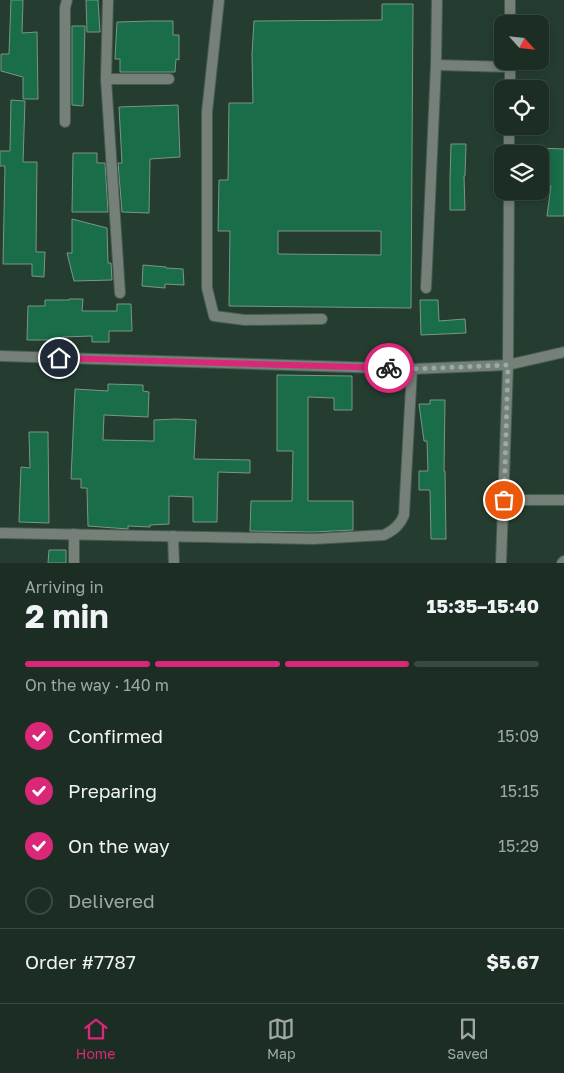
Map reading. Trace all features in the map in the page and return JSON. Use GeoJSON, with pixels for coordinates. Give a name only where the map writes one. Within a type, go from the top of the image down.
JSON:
{"type":"FeatureCollection","features":[{"type":"Feature","properties":{"kind":"street"},"geometry":{"type":"LineString","coordinates":[[65,122],[65,8],[67,0]]}},
{"type":"Feature","properties":{"kind":"street"},"geometry":{"type":"LineString","coordinates":[[108,0],[106,80],[120,292]]}},
{"type":"Feature","properties":{"kind":"street"},"geometry":{"type":"LineString","coordinates":[[220,0],[207,112],[207,288],[214,316],[245,320],[322,319]]}},
{"type":"Feature","properties":{"kind":"street"},"geometry":{"type":"LineString","coordinates":[[426,288],[437,0]]}},
{"type":"Feature","properties":{"kind":"street"},"geometry":{"type":"LineString","coordinates":[[510,0],[510,15]]}},
{"type":"Feature","properties":{"kind":"street"},"geometry":{"type":"LineString","coordinates":[[436,65],[494,64]]}},
{"type":"Feature","properties":{"kind":"street"},"geometry":{"type":"LineString","coordinates":[[106,80],[169,79]]}},
{"type":"Feature","properties":{"kind":"street"},"geometry":{"type":"LineString","coordinates":[[501,563],[508,365],[509,200]]}},
{"type":"Feature","properties":{"kind":"street"},"geometry":{"type":"LineString","coordinates":[[0,356],[412,369],[508,365],[564,352]]}},
{"type":"Feature","properties":{"kind":"street"},"geometry":{"type":"LineString","coordinates":[[0,533],[313,539],[384,535],[395,530],[404,515],[412,369]]}},
{"type":"Feature","properties":{"kind":"street"},"geometry":{"type":"LineString","coordinates":[[504,500],[564,500]]}},
{"type":"Feature","properties":{"kind":"street"},"geometry":{"type":"LineString","coordinates":[[74,534],[74,563]]}},
{"type":"Feature","properties":{"kind":"street"},"geometry":{"type":"LineString","coordinates":[[173,536],[174,563]]}},
{"type":"Feature","properties":{"kind":"building"},"geometry":{"type":"Polygon","coordinates":[[[11,0],[23,0],[22,33],[37,32],[38,99],[23,99],[23,77],[1,71],[1,54],[9,54],[11,0]]]}},
{"type":"Feature","properties":{"kind":"building"},"geometry":{"type":"Polygon","coordinates":[[[86,0],[98,0],[100,32],[87,32],[86,0]]]}},
{"type":"Feature","properties":{"kind":"building"},"geometry":{"type":"Polygon","coordinates":[[[382,4],[413,4],[411,308],[229,306],[230,231],[218,231],[219,180],[228,180],[229,103],[253,103],[252,54],[254,21],[382,20],[382,4]],[[278,231],[278,254],[381,255],[381,231],[278,231]]]}},
{"type":"Feature","properties":{"kind":"building"},"geometry":{"type":"Polygon","coordinates":[[[173,21],[173,35],[179,35],[179,60],[176,59],[175,72],[120,72],[120,59],[115,59],[117,22],[173,21]]]}},
{"type":"Feature","properties":{"kind":"building"},"geometry":{"type":"Polygon","coordinates":[[[72,26],[85,26],[83,106],[72,105],[72,26]]]}},
{"type":"Feature","properties":{"kind":"building"},"geometry":{"type":"Polygon","coordinates":[[[11,100],[25,101],[23,162],[37,162],[36,252],[45,252],[44,277],[32,276],[32,264],[3,264],[5,166],[0,166],[0,151],[10,151],[11,100]]]}},
{"type":"Feature","properties":{"kind":"building"},"geometry":{"type":"Polygon","coordinates":[[[178,105],[180,157],[150,159],[149,213],[122,212],[118,163],[122,163],[119,107],[178,105]]]}},
{"type":"Feature","properties":{"kind":"building"},"geometry":{"type":"Polygon","coordinates":[[[451,144],[466,144],[464,176],[465,210],[450,210],[451,144]]]}},
{"type":"Feature","properties":{"kind":"building"},"geometry":{"type":"Polygon","coordinates":[[[549,148],[564,149],[564,216],[547,216],[551,186],[549,186],[549,148]]]}},
{"type":"Feature","properties":{"kind":"building"},"geometry":{"type":"Polygon","coordinates":[[[73,153],[97,153],[97,163],[105,163],[108,212],[72,212],[73,153]]]}},
{"type":"Feature","properties":{"kind":"building"},"geometry":{"type":"Polygon","coordinates":[[[72,219],[107,228],[108,263],[111,263],[112,280],[74,281],[67,253],[72,253],[72,219]]]}},
{"type":"Feature","properties":{"kind":"building"},"geometry":{"type":"Polygon","coordinates":[[[143,265],[183,269],[184,285],[165,284],[165,288],[142,286],[143,265]]]}},
{"type":"Feature","properties":{"kind":"building"},"geometry":{"type":"Polygon","coordinates":[[[83,299],[82,311],[117,311],[117,304],[131,304],[132,331],[109,331],[109,342],[92,342],[92,336],[63,337],[63,340],[27,340],[28,306],[45,306],[45,300],[83,299]]]}},
{"type":"Feature","properties":{"kind":"building"},"geometry":{"type":"Polygon","coordinates":[[[420,300],[438,300],[439,321],[465,319],[466,333],[421,335],[420,300]]]}},
{"type":"Feature","properties":{"kind":"building"},"geometry":{"type":"Polygon","coordinates":[[[277,375],[352,376],[352,410],[334,410],[334,398],[308,397],[308,501],[353,501],[353,530],[313,532],[250,531],[251,501],[292,501],[293,451],[277,451],[277,375]]]}},
{"type":"Feature","properties":{"kind":"building"},"geometry":{"type":"Polygon","coordinates":[[[108,384],[143,385],[143,391],[149,392],[148,417],[104,415],[103,440],[154,441],[154,420],[196,420],[194,459],[250,460],[250,473],[218,472],[217,522],[193,522],[193,497],[169,496],[169,524],[150,525],[150,527],[128,526],[128,529],[88,526],[87,488],[81,488],[81,479],[71,479],[75,389],[108,391],[108,384]]]}},
{"type":"Feature","properties":{"kind":"building"},"geometry":{"type":"Polygon","coordinates":[[[430,400],[445,400],[444,471],[446,539],[431,539],[430,490],[419,490],[419,471],[428,471],[427,441],[424,441],[419,404],[430,404],[430,400]]]}},
{"type":"Feature","properties":{"kind":"building"},"geometry":{"type":"Polygon","coordinates":[[[29,432],[48,432],[49,523],[19,522],[21,467],[30,468],[29,432]]]}},
{"type":"Feature","properties":{"kind":"building"},"geometry":{"type":"Polygon","coordinates":[[[49,550],[66,550],[66,563],[48,563],[49,550]]]}},
{"type":"Feature","properties":{"kind":"way so far"},"geometry":{"type":"LineString","coordinates":[[389,368],[412,369],[508,365],[504,500]]}},
{"type":"Feature","properties":{"kind":"route"},"geometry":{"type":"LineString","coordinates":[[59,358],[389,368]]}}]}
